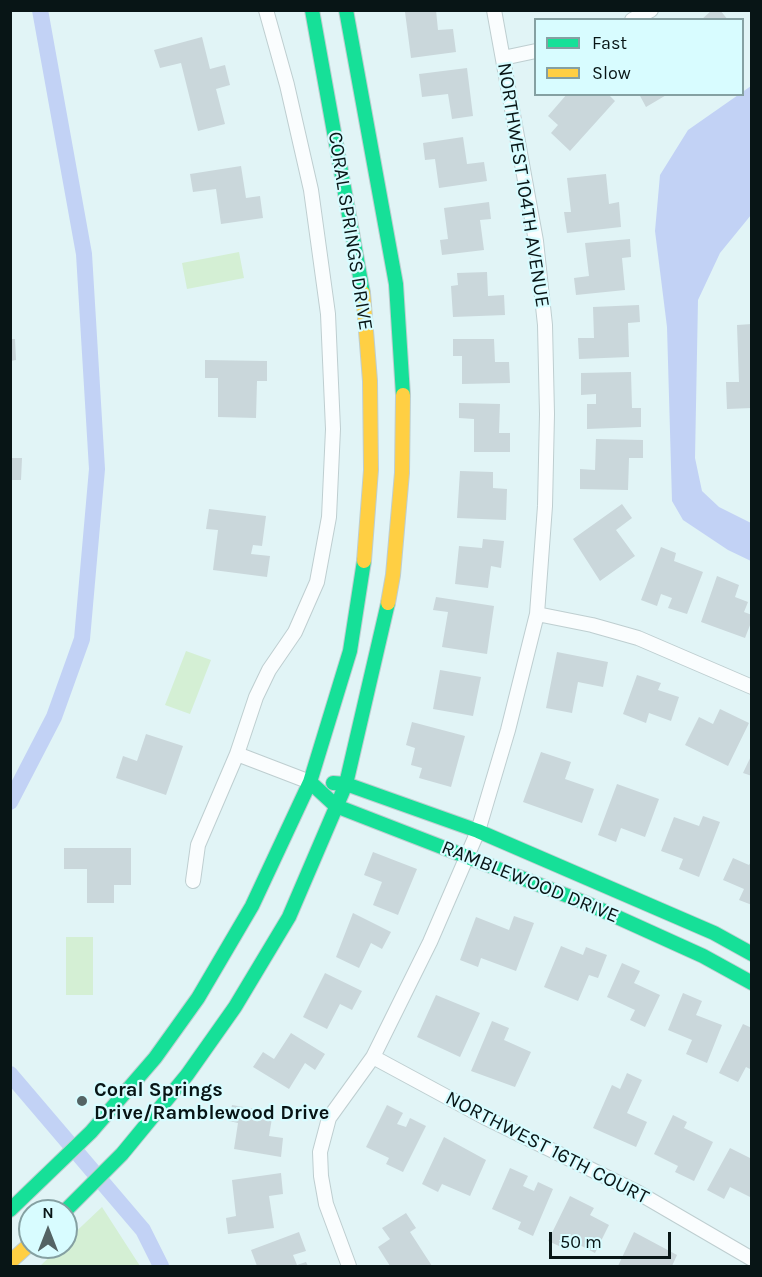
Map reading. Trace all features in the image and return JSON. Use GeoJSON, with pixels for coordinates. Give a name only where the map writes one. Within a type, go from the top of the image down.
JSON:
{"type":"FeatureCollection","features":[{"type":"Feature","properties":{"kind":"main road","name":"CORAL SPRINGS DRIVE"},"geometry":{"type":"LineString","coordinates":[[10,1210],[91,1132],[155,1058],[198,998],[252,906],[310,782],[350,651],[363,570],[371,470],[370,381],[363,288],[312,10]]}},
{"type":"Feature","properties":{"kind":"main road","name":"CORAL SPRINGS DRIVE"},"geometry":{"type":"LineString","coordinates":[[77,1199],[122,1154],[187,1075],[236,1007],[289,917],[346,784],[377,658],[393,575],[402,473],[403,381],[396,284],[346,10]]}},
{"type":"Feature","properties":{"kind":"main road","name":"RAMBLEWOOD DRIVE"},"geometry":{"type":"LineString","coordinates":[[310,782],[346,784],[478,831],[714,933],[752,954]]}},
{"type":"Feature","properties":{"kind":"main road","name":"RAMBLEWOOD DRIVE"},"geometry":{"type":"LineString","coordinates":[[310,782],[336,806],[468,855],[586,903],[703,956],[752,983]]}},
{"type":"Feature","properties":{"kind":"street"},"geometry":{"type":"LineString","coordinates":[[192,881],[198,845],[237,754],[261,688],[269,670],[295,632],[317,582],[329,517],[332,448],[328,314],[311,190],[287,85],[266,10]]}},
{"type":"Feature","properties":{"kind":"street","name":"NORTHWEST 104TH AVENUE"},"geometry":{"type":"LineString","coordinates":[[349,1266],[326,1204],[321,1176],[320,1152],[329,1118],[373,1057],[430,942],[478,831],[508,730],[537,614],[546,460],[545,325],[536,241],[494,10]]}},
{"type":"Feature","properties":{"kind":"street"},"geometry":{"type":"LineString","coordinates":[[636,18],[651,10]]}},
{"type":"Feature","properties":{"kind":"street"},"geometry":{"type":"LineString","coordinates":[[503,58],[534,51]]}},
{"type":"Feature","properties":{"kind":"street"},"geometry":{"type":"LineString","coordinates":[[537,614],[592,625],[638,638],[752,687]]}},
{"type":"Feature","properties":{"kind":"street","name":"RAMBLEWOOD DRIVE"},"geometry":{"type":"LineString","coordinates":[[237,754],[310,782]]}},
{"type":"Feature","properties":{"kind":"street","name":"NORTHWEST 16TH COURT"},"geometry":{"type":"LineString","coordinates":[[373,1057],[484,1117],[637,1192],[752,1259]]}},
{"type":"Feature","properties":{"kind":"green space"},"geometry":{"type":"Polygon","coordinates":[[[239,252],[244,278],[187,289],[182,263],[239,252]]]}},
{"type":"Feature","properties":{"kind":"green space"},"geometry":{"type":"Polygon","coordinates":[[[186,651],[211,660],[190,714],[165,705],[186,651]]]}},
{"type":"Feature","properties":{"kind":"green space"},"geometry":{"type":"Polygon","coordinates":[[[66,937],[93,937],[93,995],[66,995],[66,937]]]}},
{"type":"Feature","properties":{"kind":"green space"},"geometry":{"type":"Polygon","coordinates":[[[102,1207],[140,1266],[40,1266],[47,1259],[78,1259],[78,1230],[102,1207]]]}},
{"type":"Feature","properties":{"kind":"water"},"geometry":{"type":"Polygon","coordinates":[[[751,86],[751,215],[720,253],[698,300],[695,458],[702,491],[719,507],[751,523],[751,561],[728,550],[683,520],[672,501],[667,327],[655,231],[660,175],[688,130],[737,96],[744,96],[744,91],[751,86]]]}},
{"type":"Feature","properties":{"kind":"building"},"geometry":{"type":"Polygon","coordinates":[[[436,10],[438,30],[453,29],[456,52],[411,58],[405,12],[436,10]]]}},
{"type":"Feature","properties":{"kind":"building"},"geometry":{"type":"Polygon","coordinates":[[[712,10],[720,10],[726,18],[703,18],[712,10]]]}},
{"type":"Feature","properties":{"kind":"building"},"geometry":{"type":"Polygon","coordinates":[[[202,37],[210,69],[225,65],[230,85],[216,89],[225,124],[198,131],[181,63],[160,68],[154,50],[202,37]]]}},
{"type":"Feature","properties":{"kind":"building"},"geometry":{"type":"Polygon","coordinates":[[[467,68],[473,116],[452,119],[448,94],[422,97],[419,74],[467,68]]]}},
{"type":"Feature","properties":{"kind":"building"},"geometry":{"type":"Polygon","coordinates":[[[565,96],[610,96],[615,101],[570,151],[551,133],[558,125],[548,116],[565,96]]]}},
{"type":"Feature","properties":{"kind":"building"},"geometry":{"type":"Polygon","coordinates":[[[640,96],[665,96],[646,107],[640,96]]]}},
{"type":"Feature","properties":{"kind":"building"},"geometry":{"type":"Polygon","coordinates":[[[463,137],[467,164],[484,162],[487,181],[439,188],[435,159],[425,160],[423,143],[463,137]]]}},
{"type":"Feature","properties":{"kind":"building"},"geometry":{"type":"Polygon","coordinates":[[[241,166],[246,198],[260,196],[263,218],[221,224],[216,189],[193,192],[190,174],[241,166]]]}},
{"type":"Feature","properties":{"kind":"building"},"geometry":{"type":"Polygon","coordinates":[[[606,174],[609,204],[619,202],[621,227],[567,233],[564,212],[571,212],[567,178],[606,174]]]}},
{"type":"Feature","properties":{"kind":"building"},"geometry":{"type":"Polygon","coordinates":[[[489,202],[491,219],[480,220],[484,250],[442,255],[440,240],[448,239],[444,208],[489,202]]]}},
{"type":"Feature","properties":{"kind":"building"},"geometry":{"type":"Polygon","coordinates":[[[630,239],[631,257],[622,258],[625,290],[576,295],[574,278],[589,276],[585,243],[630,239]]]}},
{"type":"Feature","properties":{"kind":"building"},"geometry":{"type":"Polygon","coordinates":[[[487,272],[488,296],[504,295],[505,315],[453,317],[451,286],[458,285],[457,273],[487,272]]]}},
{"type":"Feature","properties":{"kind":"building"},"geometry":{"type":"Polygon","coordinates":[[[639,305],[640,322],[628,323],[629,357],[579,359],[578,338],[594,338],[593,307],[639,305]]]}},
{"type":"Feature","properties":{"kind":"building"},"geometry":{"type":"Polygon","coordinates":[[[752,324],[752,408],[727,409],[726,382],[739,382],[737,325],[752,324]]]}},
{"type":"Feature","properties":{"kind":"building"},"geometry":{"type":"Polygon","coordinates":[[[10,339],[15,339],[16,360],[10,361],[10,339]]]}},
{"type":"Feature","properties":{"kind":"building"},"geometry":{"type":"Polygon","coordinates":[[[453,339],[494,339],[495,362],[509,362],[510,383],[462,384],[462,356],[453,356],[453,339]]]}},
{"type":"Feature","properties":{"kind":"building"},"geometry":{"type":"Polygon","coordinates":[[[205,360],[267,361],[267,381],[257,381],[256,418],[218,417],[218,378],[205,378],[205,360]]]}},
{"type":"Feature","properties":{"kind":"building"},"geometry":{"type":"Polygon","coordinates":[[[631,372],[632,408],[641,408],[641,427],[587,429],[587,404],[596,404],[596,394],[581,395],[581,373],[631,372]]]}},
{"type":"Feature","properties":{"kind":"building"},"geometry":{"type":"Polygon","coordinates":[[[459,403],[500,404],[499,433],[510,433],[510,452],[474,452],[474,419],[459,418],[459,403]]]}},
{"type":"Feature","properties":{"kind":"building"},"geometry":{"type":"Polygon","coordinates":[[[596,439],[643,440],[643,458],[629,458],[628,490],[580,489],[580,469],[595,470],[596,439]]]}},
{"type":"Feature","properties":{"kind":"building"},"geometry":{"type":"Polygon","coordinates":[[[10,458],[22,458],[21,480],[10,480],[10,458]]]}},
{"type":"Feature","properties":{"kind":"building"},"geometry":{"type":"Polygon","coordinates":[[[460,471],[493,472],[493,488],[507,489],[506,520],[457,518],[460,471]]]}},
{"type":"Feature","properties":{"kind":"building"},"geometry":{"type":"Polygon","coordinates":[[[622,504],[632,518],[616,530],[635,556],[600,581],[573,539],[622,504]]]}},
{"type":"Feature","properties":{"kind":"building"},"geometry":{"type":"Polygon","coordinates":[[[209,509],[266,516],[262,546],[253,545],[251,554],[270,556],[267,577],[213,570],[218,530],[206,529],[209,509]]]}},
{"type":"Feature","properties":{"kind":"building"},"geometry":{"type":"Polygon","coordinates":[[[483,539],[504,541],[501,568],[491,566],[488,588],[455,584],[459,546],[482,548],[483,539]]]}},
{"type":"Feature","properties":{"kind":"building"},"geometry":{"type":"Polygon","coordinates":[[[661,547],[676,553],[674,561],[703,572],[687,614],[668,608],[672,598],[661,594],[657,606],[641,600],[661,547]]]}},
{"type":"Feature","properties":{"kind":"building"},"geometry":{"type":"Polygon","coordinates":[[[717,576],[739,585],[735,597],[748,602],[744,612],[752,615],[752,620],[745,638],[701,622],[717,576]]]}},
{"type":"Feature","properties":{"kind":"building"},"geometry":{"type":"Polygon","coordinates":[[[436,597],[494,606],[487,654],[442,647],[448,612],[433,610],[436,597]]]}},
{"type":"Feature","properties":{"kind":"building"},"geometry":{"type":"Polygon","coordinates":[[[557,652],[608,662],[603,687],[578,682],[572,713],[546,708],[557,652]]]}},
{"type":"Feature","properties":{"kind":"building"},"geometry":{"type":"Polygon","coordinates":[[[440,670],[481,677],[473,716],[433,709],[440,670]]]}},
{"type":"Feature","properties":{"kind":"building"},"geometry":{"type":"Polygon","coordinates":[[[637,675],[661,683],[658,690],[679,697],[671,721],[649,713],[646,723],[623,714],[637,675]]]}},
{"type":"Feature","properties":{"kind":"building"},"geometry":{"type":"Polygon","coordinates":[[[720,709],[749,723],[728,766],[685,745],[699,717],[713,724],[720,709]]]}},
{"type":"Feature","properties":{"kind":"building"},"geometry":{"type":"Polygon","coordinates":[[[412,722],[465,736],[451,787],[419,778],[422,768],[411,765],[415,748],[406,745],[412,722]]]}},
{"type":"Feature","properties":{"kind":"building"},"geometry":{"type":"Polygon","coordinates":[[[146,734],[183,746],[166,795],[116,778],[123,756],[137,761],[146,734]]]}},
{"type":"Feature","properties":{"kind":"building"},"geometry":{"type":"Polygon","coordinates":[[[541,752],[571,762],[565,779],[594,789],[582,823],[523,802],[541,752]]]}},
{"type":"Feature","properties":{"kind":"building"},"geometry":{"type":"Polygon","coordinates":[[[752,754],[752,776],[743,773],[752,754]]]}},
{"type":"Feature","properties":{"kind":"building"},"geometry":{"type":"Polygon","coordinates":[[[617,784],[659,799],[645,837],[621,828],[616,842],[598,835],[617,784]]]}},
{"type":"Feature","properties":{"kind":"building"},"geometry":{"type":"Polygon","coordinates":[[[703,816],[720,822],[699,877],[679,869],[683,859],[661,851],[674,817],[699,826],[703,816]]]}},
{"type":"Feature","properties":{"kind":"building"},"geometry":{"type":"Polygon","coordinates":[[[64,848],[131,848],[131,885],[114,885],[114,903],[87,903],[87,869],[64,869],[64,848]]]}},
{"type":"Feature","properties":{"kind":"building"},"geometry":{"type":"Polygon","coordinates":[[[373,852],[417,869],[398,915],[373,905],[382,882],[364,875],[373,852]]]}},
{"type":"Feature","properties":{"kind":"building"},"geometry":{"type":"Polygon","coordinates":[[[733,858],[749,865],[752,860],[752,905],[739,900],[744,889],[723,880],[733,858]]]}},
{"type":"Feature","properties":{"kind":"building"},"geometry":{"type":"Polygon","coordinates":[[[353,913],[391,932],[382,949],[371,943],[359,968],[336,957],[353,913]]]}},
{"type":"Feature","properties":{"kind":"building"},"geometry":{"type":"Polygon","coordinates":[[[514,916],[534,923],[516,971],[481,958],[478,967],[460,960],[476,917],[509,930],[514,916]]]}},
{"type":"Feature","properties":{"kind":"building"},"geometry":{"type":"Polygon","coordinates":[[[561,946],[583,955],[586,947],[607,955],[598,978],[589,975],[578,1001],[544,987],[561,946]]]}},
{"type":"Feature","properties":{"kind":"building"},"geometry":{"type":"Polygon","coordinates":[[[622,963],[640,971],[634,983],[660,995],[645,1027],[630,1020],[635,1010],[607,997],[622,963]]]}},
{"type":"Feature","properties":{"kind":"building"},"geometry":{"type":"Polygon","coordinates":[[[325,973],[362,991],[352,1010],[340,1004],[327,1029],[303,1017],[325,973]]]}},
{"type":"Feature","properties":{"kind":"building"},"geometry":{"type":"Polygon","coordinates":[[[683,993],[702,1001],[696,1015],[722,1025],[707,1063],[686,1054],[692,1040],[668,1030],[683,993]]]}},
{"type":"Feature","properties":{"kind":"building"},"geometry":{"type":"Polygon","coordinates":[[[436,995],[480,1013],[460,1057],[417,1037],[436,995]]]}},
{"type":"Feature","properties":{"kind":"building"},"geometry":{"type":"Polygon","coordinates":[[[492,1021],[509,1028],[504,1040],[531,1052],[515,1087],[471,1071],[492,1021]]]}},
{"type":"Feature","properties":{"kind":"building"},"geometry":{"type":"Polygon","coordinates":[[[743,1024],[752,1028],[752,1070],[746,1067],[738,1082],[719,1073],[743,1024]]]}},
{"type":"Feature","properties":{"kind":"building"},"geometry":{"type":"Polygon","coordinates":[[[291,1033],[325,1054],[315,1070],[305,1063],[289,1089],[253,1067],[263,1052],[274,1059],[291,1033]]]}},
{"type":"Feature","properties":{"kind":"building"},"geometry":{"type":"Polygon","coordinates":[[[627,1073],[642,1080],[627,1113],[647,1122],[636,1147],[593,1128],[612,1085],[620,1089],[627,1073]]]}},
{"type":"Feature","properties":{"kind":"building"},"geometry":{"type":"Polygon","coordinates":[[[232,1105],[273,1112],[269,1136],[283,1138],[281,1157],[234,1149],[238,1123],[229,1121],[232,1105]]]}},
{"type":"Feature","properties":{"kind":"building"},"geometry":{"type":"Polygon","coordinates":[[[387,1105],[403,1113],[397,1124],[406,1127],[410,1118],[426,1126],[403,1172],[386,1164],[389,1158],[366,1147],[387,1105]]]}},
{"type":"Feature","properties":{"kind":"building"},"geometry":{"type":"Polygon","coordinates":[[[673,1115],[687,1122],[684,1128],[713,1142],[694,1181],[675,1172],[678,1166],[654,1154],[673,1115]]]}},
{"type":"Feature","properties":{"kind":"building"},"geometry":{"type":"Polygon","coordinates":[[[444,1137],[486,1160],[470,1196],[442,1184],[438,1192],[422,1184],[444,1137]]]}},
{"type":"Feature","properties":{"kind":"building"},"geometry":{"type":"Polygon","coordinates":[[[730,1148],[752,1159],[752,1198],[730,1187],[724,1199],[707,1190],[730,1148]]]}},
{"type":"Feature","properties":{"kind":"building"},"geometry":{"type":"Polygon","coordinates":[[[510,1168],[528,1176],[523,1186],[534,1191],[538,1182],[553,1189],[533,1236],[518,1229],[521,1222],[492,1209],[510,1168]]]}},
{"type":"Feature","properties":{"kind":"building"},"geometry":{"type":"Polygon","coordinates":[[[281,1173],[283,1194],[269,1196],[274,1228],[228,1234],[226,1218],[236,1216],[232,1180],[281,1173]]]}},
{"type":"Feature","properties":{"kind":"building"},"geometry":{"type":"Polygon","coordinates":[[[570,1196],[594,1208],[590,1215],[609,1225],[595,1253],[572,1241],[568,1250],[548,1241],[570,1196]]]}},
{"type":"Feature","properties":{"kind":"building"},"geometry":{"type":"Polygon","coordinates":[[[406,1213],[416,1228],[410,1232],[432,1266],[390,1266],[378,1247],[390,1239],[382,1228],[406,1213]]]}},
{"type":"Feature","properties":{"kind":"building"},"geometry":{"type":"Polygon","coordinates":[[[299,1232],[306,1251],[293,1255],[297,1265],[306,1262],[308,1266],[257,1266],[251,1250],[299,1232]]]}},
{"type":"Feature","properties":{"kind":"building"},"geometry":{"type":"Polygon","coordinates":[[[634,1232],[677,1255],[672,1266],[618,1266],[634,1232]]]}},
{"type":"Feature","properties":{"kind":"waterway"},"geometry":{"type":"LineString","coordinates":[[10,802],[54,717],[82,639],[97,469],[84,254],[40,10]]}},
{"type":"Feature","properties":{"kind":"waterway"},"geometry":{"type":"LineString","coordinates":[[10,1074],[143,1230],[161,1266]]}},
{"type":"Feature","properties":{"kind":"traffic: fast"},"geometry":{"type":"LineString","coordinates":[[312,10],[363,293]]}},
{"type":"Feature","properties":{"kind":"traffic: fast"},"geometry":{"type":"LineString","coordinates":[[346,10],[396,284],[403,395]]}},
{"type":"Feature","properties":{"kind":"traffic: fast"},"geometry":{"type":"LineString","coordinates":[[10,1210],[91,1132],[155,1058],[198,998],[252,906],[310,782],[350,651],[364,561]]}},
{"type":"Feature","properties":{"kind":"traffic: fast"},"geometry":{"type":"LineString","coordinates":[[77,1199],[122,1154],[187,1075],[235,1007],[289,917],[346,784],[388,603]]}},
{"type":"Feature","properties":{"kind":"traffic: fast"},"geometry":{"type":"LineString","coordinates":[[310,782],[336,806],[586,903],[703,956],[752,983]]}},
{"type":"Feature","properties":{"kind":"traffic: fast"},"geometry":{"type":"LineString","coordinates":[[333,783],[346,784],[478,831],[714,933],[752,954]]}},
{"type":"Feature","properties":{"kind":"traffic: slow"},"geometry":{"type":"LineString","coordinates":[[363,293],[370,381],[371,470],[364,561]]}},
{"type":"Feature","properties":{"kind":"traffic: slow"},"geometry":{"type":"LineString","coordinates":[[388,603],[393,575],[402,473],[403,395]]}},
{"type":"Feature","properties":{"kind":"traffic: slow"},"geometry":{"type":"LineString","coordinates":[[10,1262],[18,1255]]}},
{"type":"Feature","properties":{"kind":"place","name":"Coral Springs Drive/Ramblewood Drive"},"geometry":{"type":"Point","coordinates":[82,1101]}}]}
